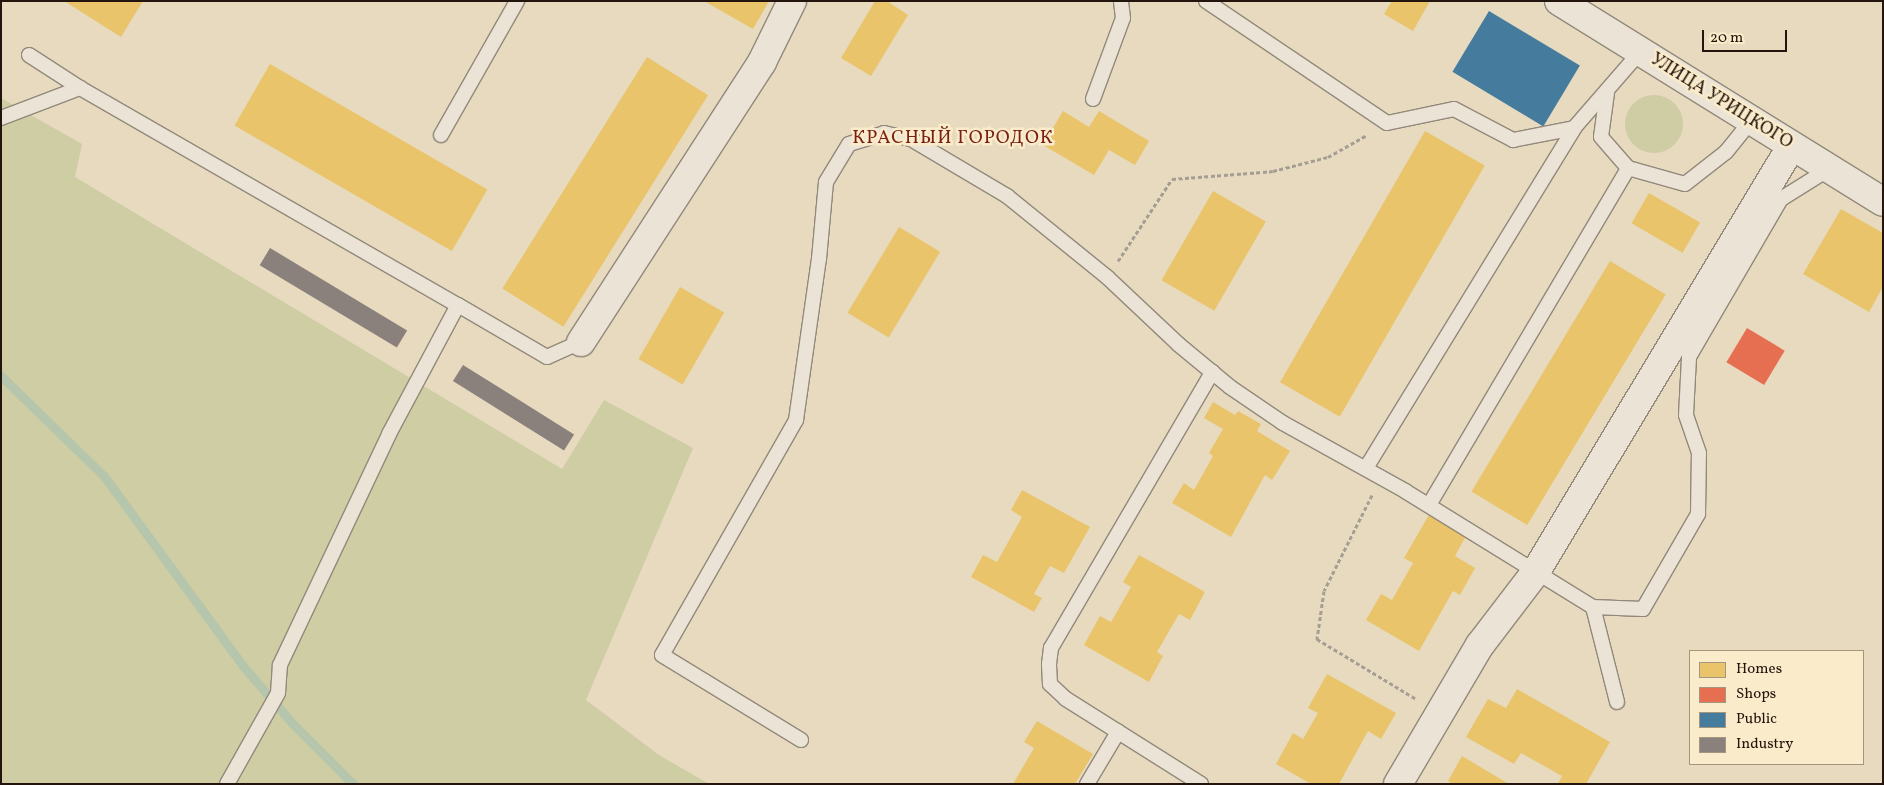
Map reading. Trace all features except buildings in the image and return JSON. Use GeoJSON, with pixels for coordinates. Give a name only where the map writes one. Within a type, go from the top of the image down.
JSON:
{"type":"FeatureCollection","features":[{"type":"Feature","properties":{"kind":"street"},"geometry":{"type":"LineString","coordinates":[[581,342],[762,62],[792,1]]}},
{"type":"Feature","properties":{"kind":"street","name":"УЛИЦА УРИЦКОГО"},"geometry":{"type":"LineString","coordinates":[[1559,1],[1883,202]]}},
{"type":"Feature","properties":{"kind":"street"},"geometry":{"type":"LineString","coordinates":[[1398,784],[1480,645],[1535,573],[1792,146]]}},
{"type":"Feature","properties":{"kind":"lane"},"geometry":{"type":"LineString","coordinates":[[441,135],[517,1]]}},
{"type":"Feature","properties":{"kind":"lane"},"geometry":{"type":"LineString","coordinates":[[1093,99],[1123,18],[1121,1]]}},
{"type":"Feature","properties":{"kind":"lane"},"geometry":{"type":"LineString","coordinates":[[1206,1],[1387,123],[1454,109],[1513,140],[1574,128]]}},
{"type":"Feature","properties":{"kind":"lane"},"geometry":{"type":"LineString","coordinates":[[1366,468],[1574,128],[1607,94],[1640,52]]}},
{"type":"Feature","properties":{"kind":"lane"},"geometry":{"type":"LineString","coordinates":[[29,55],[80,88],[546,357],[581,342]]}},
{"type":"Feature","properties":{"kind":"lane"},"geometry":{"type":"LineString","coordinates":[[1,118],[80,88]]}},
{"type":"Feature","properties":{"kind":"lane"},"geometry":{"type":"LineString","coordinates":[[1607,94],[1601,137],[1628,168],[1685,184],[1726,152],[1751,121]]}},
{"type":"Feature","properties":{"kind":"lane"},"geometry":{"type":"LineString","coordinates":[[801,740],[662,655],[796,420],[821,249],[826,182],[849,144],[884,133],[911,139],[1007,196],[1107,277],[1178,344],[1212,372],[1284,423],[1429,505],[1592,607],[1643,609],[1698,514],[1699,453],[1686,415],[1689,357],[1781,199],[1829,169]]}},
{"type":"Feature","properties":{"kind":"lane"},"geometry":{"type":"LineString","coordinates":[[1429,505],[1628,168]]}},
{"type":"Feature","properties":{"kind":"lane"},"geometry":{"type":"LineString","coordinates":[[227,784],[278,693],[280,665],[389,434],[458,305]]}},
{"type":"Feature","properties":{"kind":"lane"},"geometry":{"type":"LineString","coordinates":[[1202,784],[1073,703],[1050,684],[1051,648],[1212,372]]}},
{"type":"Feature","properties":{"kind":"lane"},"geometry":{"type":"LineString","coordinates":[[1592,607],[1617,702]]}},
{"type":"Feature","properties":{"kind":"lane"},"geometry":{"type":"LineString","coordinates":[[1087,784],[1118,732]]}},
{"type":"Feature","properties":{"kind":"path"},"geometry":{"type":"LineString","coordinates":[[1107,277],[1172,179],[1273,171],[1328,157],[1387,123]]}},
{"type":"Feature","properties":{"kind":"path"},"geometry":{"type":"LineString","coordinates":[[1381,477],[1324,591],[1316,638],[1440,714]]}},
{"type":"Feature","properties":{"kind":"green space"},"geometry":{"type":"Polygon","coordinates":[[[1654,95],[1670,100],[1678,108],[1683,124],[1678,140],[1670,148],[1654,153],[1638,148],[1630,140],[1625,124],[1630,108],[1638,100],[1654,95]]]}},
{"type":"Feature","properties":{"kind":"green space"},"geometry":{"type":"Polygon","coordinates":[[[1,98],[82,144],[75,177],[562,469],[604,400],[693,448],[586,700],[659,755],[709,784],[1,784],[1,98]]]}},
{"type":"Feature","properties":{"kind":"waterway"},"geometry":{"type":"LineString","coordinates":[[1,376],[104,476],[243,666],[292,723],[353,784]]}},
{"type":"Feature","properties":{"kind":"district","name":"КРАСНЫЙ ГОРОДОК"},"geometry":{"type":"Point","coordinates":[953,139]}}]}
